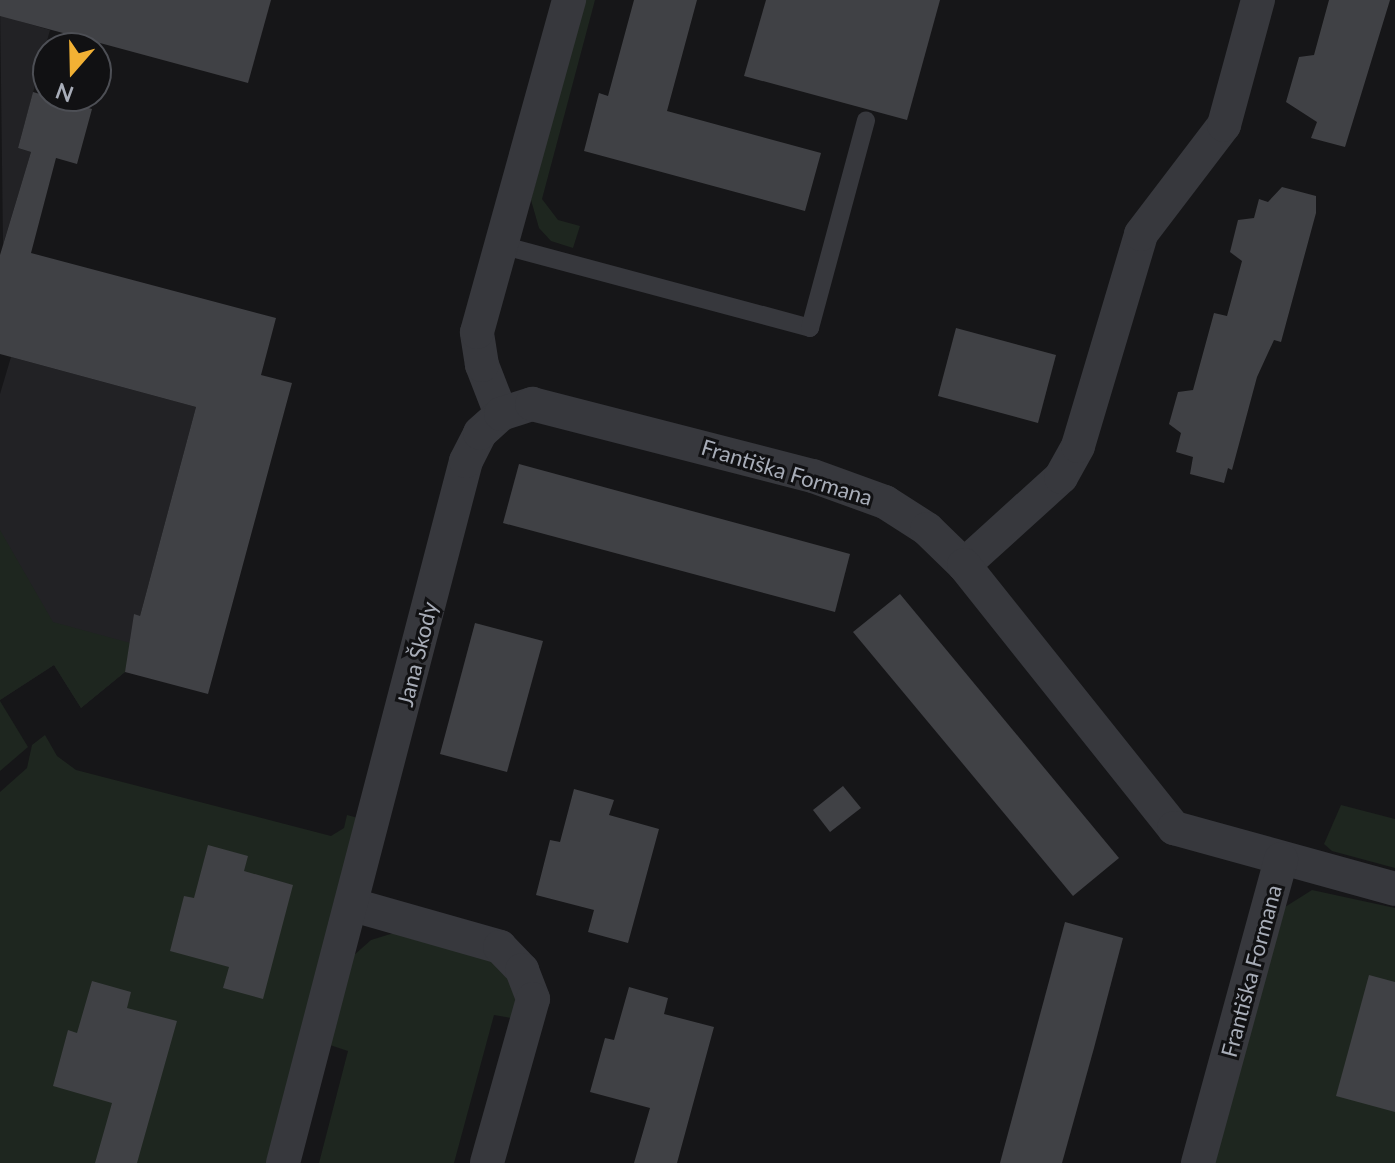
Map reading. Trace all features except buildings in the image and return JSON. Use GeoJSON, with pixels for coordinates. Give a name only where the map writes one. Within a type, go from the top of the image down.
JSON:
{"type":"FeatureCollection","features":[{"type":"Feature","properties":{"kind":"street"},"geometry":{"type":"LineString","coordinates":[[501,414],[482,365],[477,332],[569,0]]}},
{"type":"Feature","properties":{"kind":"street"},"geometry":{"type":"LineString","coordinates":[[964,565],[1061,477],[1078,446],[1141,234],[1224,125],[1258,0]]}},
{"type":"Feature","properties":{"kind":"street","name":"Františka Formana"},"geometry":{"type":"LineString","coordinates":[[501,414],[532,404],[572,411],[813,476],[885,502],[927,529],[964,565],[1174,828],[1281,859],[1198,1163]]}},
{"type":"Feature","properties":{"kind":"street","name":"Jana Škody"},"geometry":{"type":"LineString","coordinates":[[283,1163],[353,905],[466,461],[480,433],[501,414]]}},
{"type":"Feature","properties":{"kind":"street"},"geometry":{"type":"LineString","coordinates":[[1281,859],[1395,889]]}},
{"type":"Feature","properties":{"kind":"street"},"geometry":{"type":"LineString","coordinates":[[353,905],[500,947],[522,970],[533,999],[487,1163]]}},
{"type":"Feature","properties":{"kind":"lane"},"geometry":{"type":"LineString","coordinates":[[501,245],[810,328],[866,120]]}},
{"type":"Feature","properties":{"kind":"shaded area"},"geometry":{"type":"Polygon","coordinates":[[[0,0],[24,0],[19,21],[50,30],[32,32],[32,96],[18,148],[31,152],[3,245],[0,0]]]}},
{"type":"Feature","properties":{"kind":"shaded area"},"geometry":{"type":"Polygon","coordinates":[[[584,0],[595,0],[542,199],[558,220],[580,226],[573,248],[551,241],[539,228],[531,200],[584,0]]]}},
{"type":"Feature","properties":{"kind":"shaded area"},"geometry":{"type":"Polygon","coordinates":[[[11,357],[196,407],[125,672],[81,708],[54,665],[0,700],[0,394],[11,357]]]}},
{"type":"Feature","properties":{"kind":"shaded area"},"geometry":{"type":"Polygon","coordinates":[[[0,530],[53,622],[134,644],[125,672],[81,708],[54,665],[0,700],[0,530]]]}},
{"type":"Feature","properties":{"kind":"shaded area"},"geometry":{"type":"Polygon","coordinates":[[[0,701],[28,747],[0,771],[0,701]]]}},
{"type":"Feature","properties":{"kind":"shaded area"},"geometry":{"type":"Polygon","coordinates":[[[45,735],[57,756],[76,770],[331,836],[344,828],[347,815],[358,818],[266,1163],[0,1163],[0,792],[27,768],[32,745],[45,735]]]}},
{"type":"Feature","properties":{"kind":"shaded area"},"geometry":{"type":"Polygon","coordinates":[[[1341,805],[1395,819],[1395,868],[1332,851],[1324,844],[1341,805]]]}},
{"type":"Feature","properties":{"kind":"shaded area"},"geometry":{"type":"Polygon","coordinates":[[[1312,890],[1395,908],[1395,1163],[1214,1163],[1285,907],[1312,890]]]}},
{"type":"Feature","properties":{"kind":"shaded area"},"geometry":{"type":"Polygon","coordinates":[[[397,932],[488,955],[517,987],[517,1019],[494,1015],[454,1163],[319,1163],[348,1051],[327,1044],[353,956],[371,940],[397,932]]]}}]}
